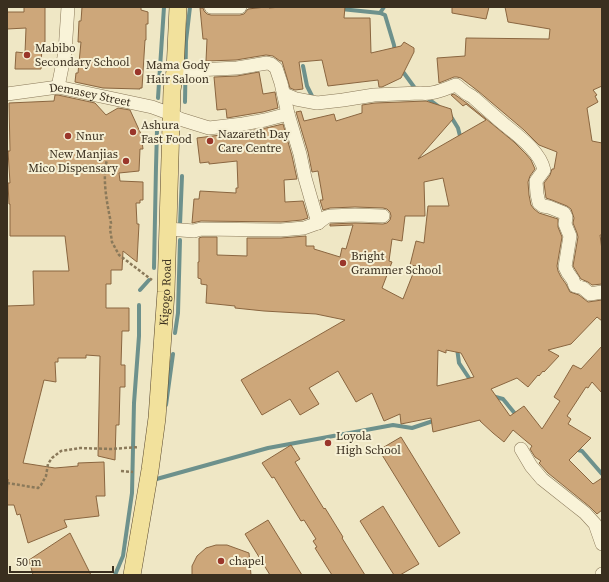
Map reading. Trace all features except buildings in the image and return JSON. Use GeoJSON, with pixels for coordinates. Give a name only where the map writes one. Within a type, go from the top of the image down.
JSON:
{"type":"FeatureCollection","features":[{"type":"Feature","properties":{"kind":"main road","name":"Kigogo Road"},"geometry":{"type":"LineString","coordinates":[[132,575],[150,470],[157,418],[166,292],[172,90],[175,71],[178,7]]}},
{"type":"Feature","properties":{"kind":"street"},"geometry":{"type":"LineString","coordinates":[[58,87],[65,52],[68,7]]}},
{"type":"Feature","properties":{"kind":"street"},"geometry":{"type":"LineString","coordinates":[[211,7],[240,7]]}},
{"type":"Feature","properties":{"kind":"street"},"geometry":{"type":"LineString","coordinates":[[175,71],[237,68],[267,63],[272,64],[276,68],[318,223]]}},
{"type":"Feature","properties":{"kind":"street"},"geometry":{"type":"LineString","coordinates":[[284,94],[296,99],[317,103],[343,100],[360,96],[437,92],[456,85],[466,93],[473,96],[479,103],[516,133],[526,142],[543,163],[544,170],[536,181],[539,203],[543,206],[564,213],[566,217],[565,224],[570,236],[566,267],[568,273],[575,286],[583,288],[590,294],[602,292]]}},
{"type":"Feature","properties":{"kind":"street","name":"Demasey Street"},"geometry":{"type":"LineString","coordinates":[[7,94],[58,87],[152,107],[171,114],[180,120],[209,128],[251,122],[288,114]]}},
{"type":"Feature","properties":{"kind":"street"},"geometry":{"type":"LineString","coordinates":[[168,229],[194,231],[201,229],[281,230],[304,228],[318,223],[326,217],[335,215],[383,216]]}},
{"type":"Feature","properties":{"kind":"street"},"geometry":{"type":"LineString","coordinates":[[521,450],[531,466],[542,479],[585,513],[595,524],[602,544]]}},
{"type":"Feature","properties":{"kind":"path"},"geometry":{"type":"LineString","coordinates":[[110,152],[107,158],[105,182],[111,223],[110,235],[112,242],[119,255],[147,275],[166,292]]}},
{"type":"Feature","properties":{"kind":"path"},"geometry":{"type":"LineString","coordinates":[[7,483],[38,488],[42,485],[46,476],[48,464],[52,458],[61,451],[80,448],[153,447]]}},
{"type":"Feature","properties":{"kind":"path"},"geometry":{"type":"LineString","coordinates":[[121,471],[133,472]]}},
{"type":"Feature","properties":{"kind":"waterway"},"geometry":{"type":"LineString","coordinates":[[158,98],[164,7]]}},
{"type":"Feature","properties":{"kind":"waterway"},"geometry":{"type":"LineString","coordinates":[[185,102],[186,41],[190,7]]}},
{"type":"Feature","properties":{"kind":"waterway"},"geometry":{"type":"LineString","coordinates":[[384,7],[380,13],[385,15],[395,52]]}},
{"type":"Feature","properties":{"kind":"waterway"},"geometry":{"type":"LineString","coordinates":[[341,10],[380,13]]}},
{"type":"Feature","properties":{"kind":"waterway"},"geometry":{"type":"LineString","coordinates":[[303,66],[307,86],[314,100]]}},
{"type":"Feature","properties":{"kind":"waterway"},"geometry":{"type":"LineString","coordinates":[[401,69],[417,91]]}},
{"type":"Feature","properties":{"kind":"waterway"},"geometry":{"type":"LineString","coordinates":[[426,97],[438,106]]}},
{"type":"Feature","properties":{"kind":"waterway"},"geometry":{"type":"LineString","coordinates":[[450,115],[458,128],[461,140]]}},
{"type":"Feature","properties":{"kind":"waterway"},"geometry":{"type":"LineString","coordinates":[[154,268],[157,130]]}},
{"type":"Feature","properties":{"kind":"waterway"},"geometry":{"type":"LineString","coordinates":[[180,225],[182,176]]}},
{"type":"Feature","properties":{"kind":"waterway"},"geometry":{"type":"LineString","coordinates":[[175,333],[178,313],[180,240]]}},
{"type":"Feature","properties":{"kind":"waterway"},"geometry":{"type":"LineString","coordinates":[[140,290],[149,280]]}},
{"type":"Feature","properties":{"kind":"waterway"},"geometry":{"type":"LineString","coordinates":[[115,575],[123,556],[132,493],[134,403],[139,336],[139,305]]}},
{"type":"Feature","properties":{"kind":"waterway"},"geometry":{"type":"LineString","coordinates":[[457,348],[459,363],[471,381]]}},
{"type":"Feature","properties":{"kind":"waterway"},"geometry":{"type":"LineString","coordinates":[[166,405],[173,354]]}},
{"type":"Feature","properties":{"kind":"waterway"},"geometry":{"type":"LineString","coordinates":[[492,396],[503,399],[517,416]]}},
{"type":"Feature","properties":{"kind":"waterway"},"geometry":{"type":"LineString","coordinates":[[153,480],[268,448],[393,425],[412,428],[436,420]]}},
{"type":"Feature","properties":{"kind":"waterway"},"geometry":{"type":"LineString","coordinates":[[574,449],[582,451],[602,474]]}},
{"type":"Feature","properties":{"kind":"place","name":"Mabibo Secondary School"},"geometry":{"type":"Point","coordinates":[27,55]}},
{"type":"Feature","properties":{"kind":"place","name":"Mama Gody Hair Saloon"},"geometry":{"type":"Point","coordinates":[138,72]}},
{"type":"Feature","properties":{"kind":"place","name":"Ashura Fast Food"},"geometry":{"type":"Point","coordinates":[133,132]}},
{"type":"Feature","properties":{"kind":"place","name":"Nnur"},"geometry":{"type":"Point","coordinates":[68,136]}},
{"type":"Feature","properties":{"kind":"place","name":"Nazareth Day Care Centre"},"geometry":{"type":"Point","coordinates":[210,141]}},
{"type":"Feature","properties":{"kind":"place","name":"New Manjias Mico Dispensary"},"geometry":{"type":"Point","coordinates":[126,161]}},
{"type":"Feature","properties":{"kind":"place","name":"Bright Grammer School"},"geometry":{"type":"Point","coordinates":[343,263]}},
{"type":"Feature","properties":{"kind":"place","name":"Loyola High School"},"geometry":{"type":"Point","coordinates":[328,443]}},
{"type":"Feature","properties":{"kind":"place","name":"chapel"},"geometry":{"type":"Point","coordinates":[221,561]}}]}
